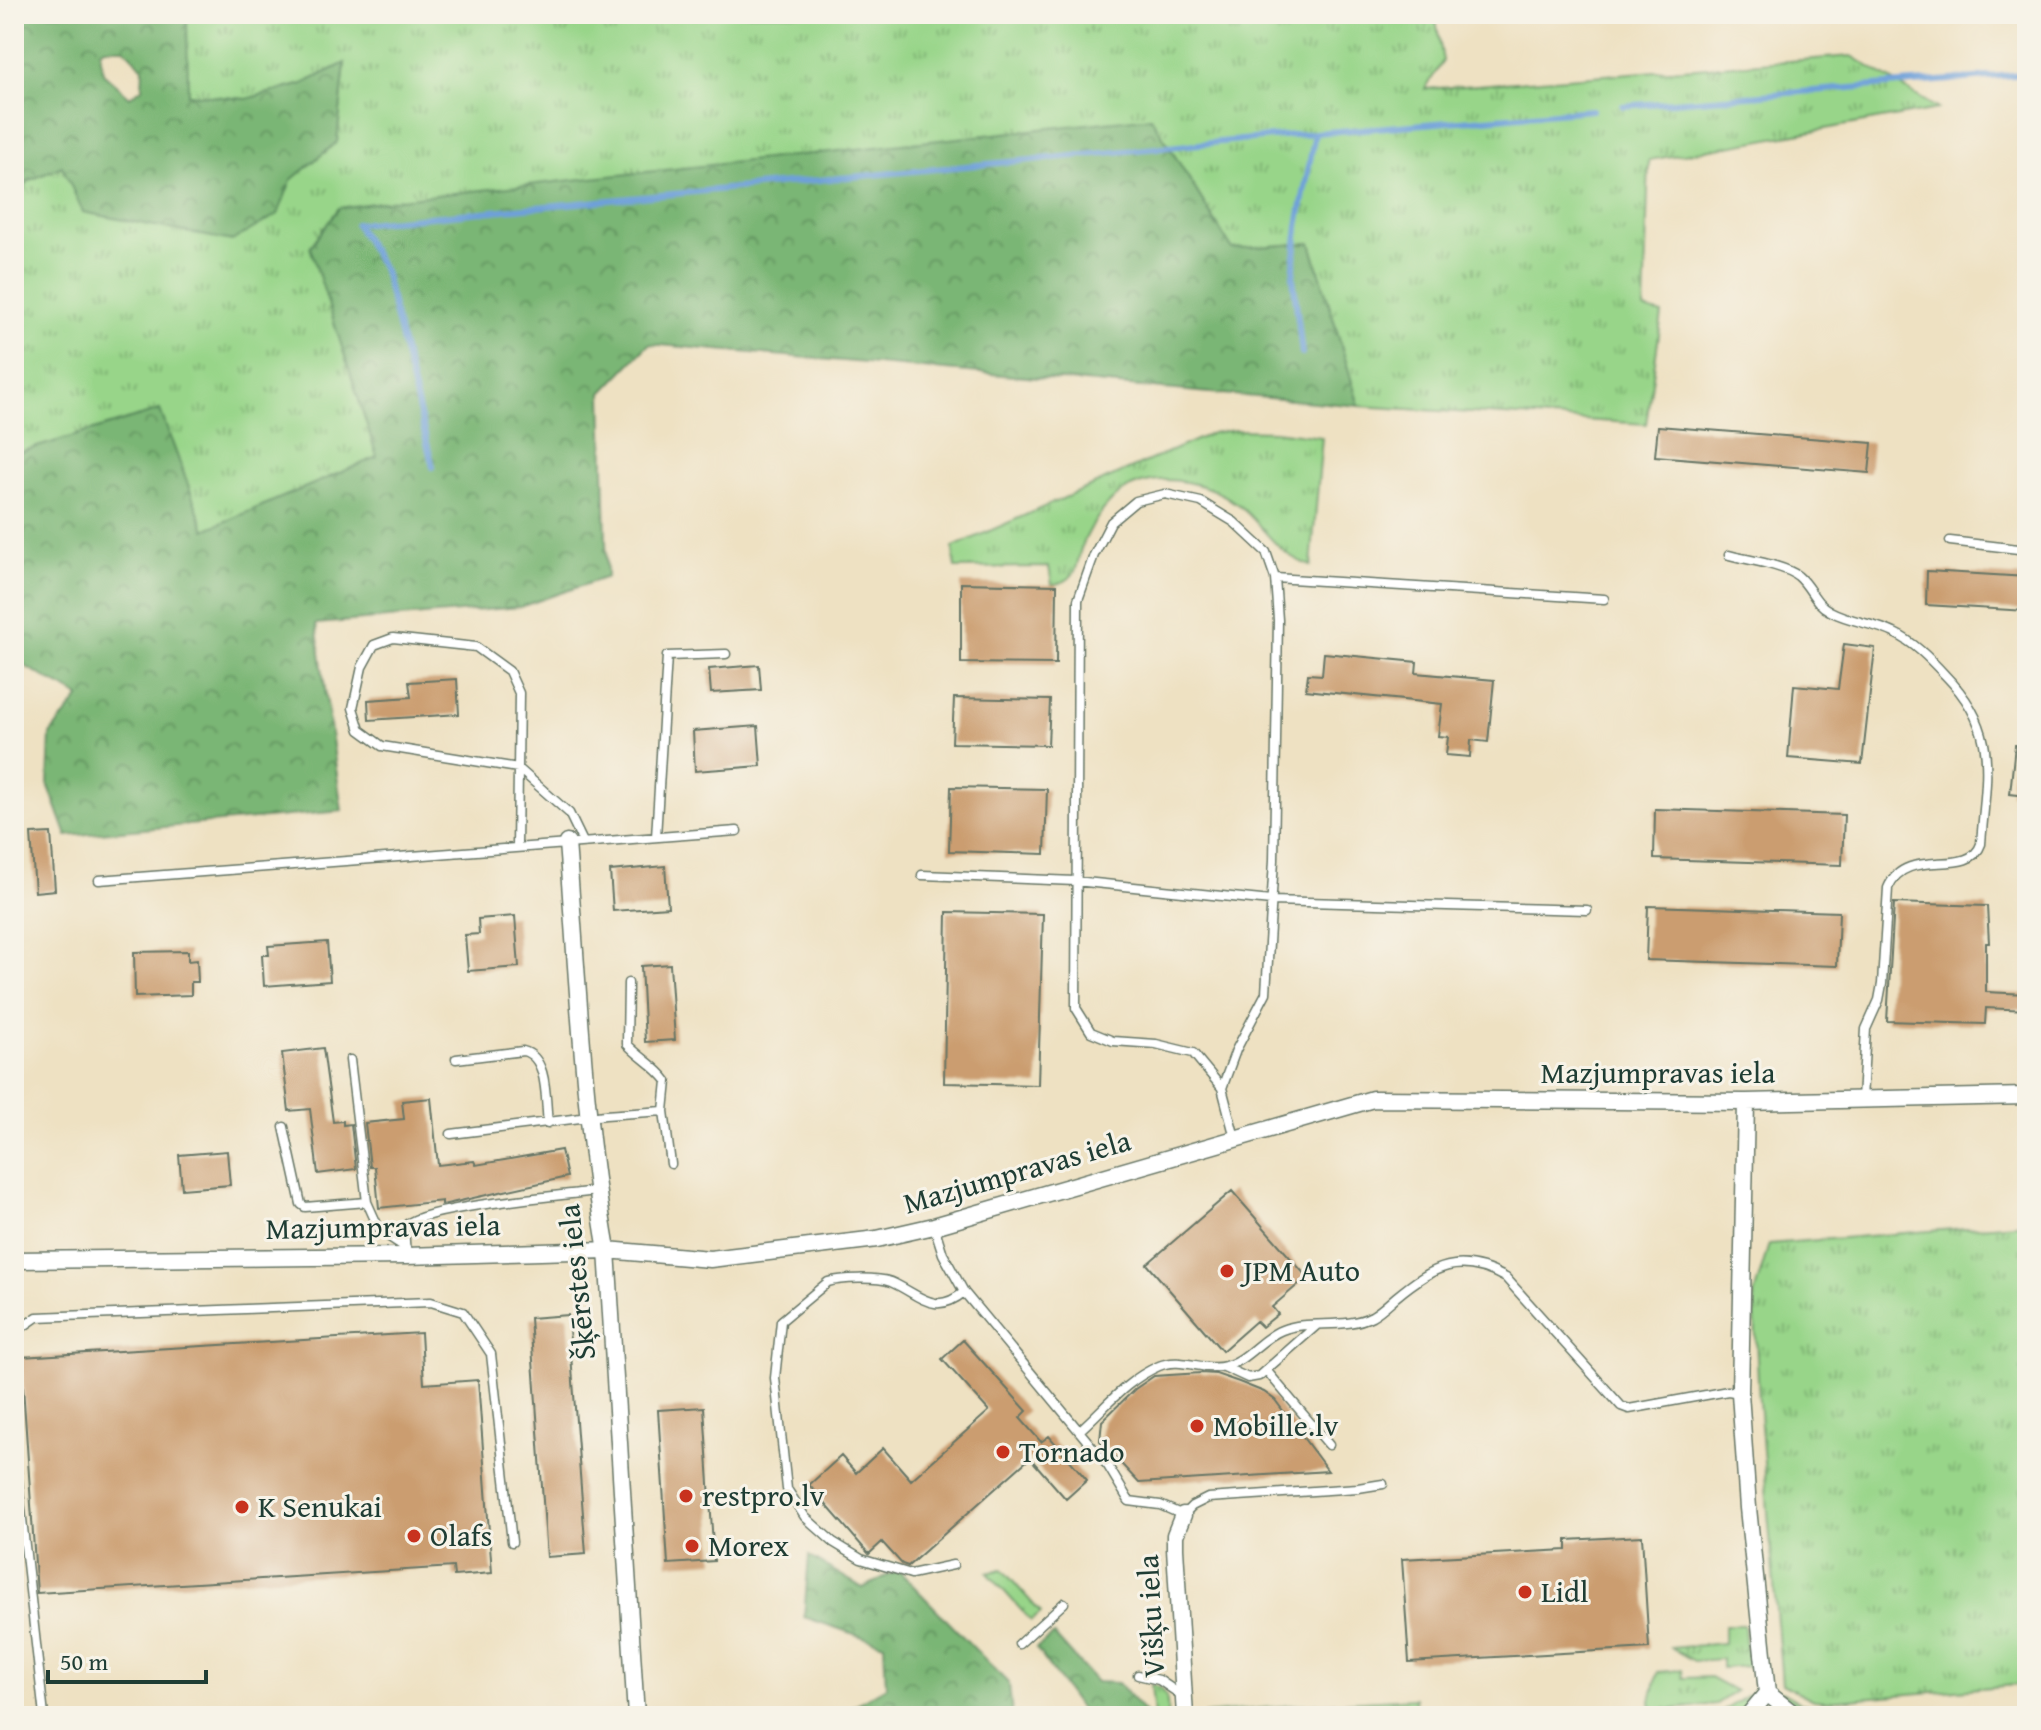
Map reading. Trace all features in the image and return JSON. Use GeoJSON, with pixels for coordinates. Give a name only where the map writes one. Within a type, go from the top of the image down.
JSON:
{"type":"FeatureCollection","features":[{"type":"Feature","properties":{"kind":"street","name":"Šķērstes iela"},"geometry":{"type":"LineString","coordinates":[[575,843],[589,1118],[596,1191],[607,1250],[636,1716]]}},
{"type":"Feature","properties":{"kind":"street","name":"Mazjumpravas iela"},"geometry":{"type":"LineString","coordinates":[[14,1260],[607,1250],[710,1259],[877,1239],[934,1226],[1373,1099],[1746,1102],[2027,1096]]}},
{"type":"Feature","properties":{"kind":"street"},"geometry":{"type":"LineString","coordinates":[[1746,1102],[1740,1393],[1767,1693],[1748,1716]]}},
{"type":"Feature","properties":{"kind":"street","name":"Višķu iela"},"geometry":{"type":"LineString","coordinates":[[1183,1515],[1175,1535],[1175,1548],[1185,1716]]}},
{"type":"Feature","properties":{"kind":"street"},"geometry":{"type":"LineString","coordinates":[[1767,1693],[1796,1716]]}},
{"type":"Feature","properties":{"kind":"lane"},"geometry":{"type":"LineString","coordinates":[[1222,1088],[1236,1050],[1266,993],[1274,860],[1278,620],[1275,578],[1266,552],[1234,522],[1201,502],[1165,494],[1136,501],[1111,522],[1094,555],[1078,600],[1076,1008],[1091,1032],[1113,1041],[1156,1044],[1193,1053],[1222,1088],[1236,1139]]}},
{"type":"Feature","properties":{"kind":"lane"},"geometry":{"type":"LineString","coordinates":[[1950,541],[2027,550]]}},
{"type":"Feature","properties":{"kind":"lane"},"geometry":{"type":"LineString","coordinates":[[1729,555],[1794,573],[1823,608],[1892,632],[1911,643],[1969,700],[1985,739],[1987,762],[1981,844],[1977,854],[1968,860],[1913,866],[1895,876],[1888,888],[1882,984],[1866,1029],[1862,1100]]}},
{"type":"Feature","properties":{"kind":"lane"},"geometry":{"type":"LineString","coordinates":[[1275,578],[1604,599]]}},
{"type":"Feature","properties":{"kind":"lane"},"geometry":{"type":"LineString","coordinates":[[517,847],[518,768],[519,693],[509,671],[476,647],[393,638],[374,645],[362,667],[353,708],[360,730],[382,746],[518,768],[569,813],[575,843]]}},
{"type":"Feature","properties":{"kind":"lane"},"geometry":{"type":"LineString","coordinates":[[656,837],[667,656],[726,654]]}},
{"type":"Feature","properties":{"kind":"lane"},"geometry":{"type":"LineString","coordinates":[[99,880],[737,831]]}},
{"type":"Feature","properties":{"kind":"lane"},"geometry":{"type":"LineString","coordinates":[[922,875],[1075,881],[1271,901],[1587,910]]}},
{"type":"Feature","properties":{"kind":"lane"},"geometry":{"type":"LineString","coordinates":[[628,983],[627,1044],[637,1056],[658,1069],[667,1081],[664,1111],[671,1164]]}},
{"type":"Feature","properties":{"kind":"lane"},"geometry":{"type":"LineString","coordinates":[[456,1059],[523,1051],[531,1053],[541,1066],[548,1123]]}},
{"type":"Feature","properties":{"kind":"lane"},"geometry":{"type":"LineString","coordinates":[[350,1060],[367,1202],[380,1231],[406,1252]]}},
{"type":"Feature","properties":{"kind":"lane"},"geometry":{"type":"LineString","coordinates":[[451,1134],[664,1111]]}},
{"type":"Feature","properties":{"kind":"lane"},"geometry":{"type":"LineString","coordinates":[[284,1127],[301,1204],[313,1207],[367,1202]]}},
{"type":"Feature","properties":{"kind":"lane"},"geometry":{"type":"LineString","coordinates":[[406,1252],[404,1227],[413,1219],[482,1205],[596,1191]]}},
{"type":"Feature","properties":{"kind":"lane"},"geometry":{"type":"LineString","coordinates":[[934,1226],[943,1254],[964,1292],[1108,1466],[1129,1501],[1160,1505],[1183,1515],[1208,1498],[1383,1484]]}},
{"type":"Feature","properties":{"kind":"lane"},"geometry":{"type":"LineString","coordinates":[[1224,1367],[1240,1360],[1278,1331],[1348,1322],[1374,1315],[1429,1272],[1443,1266],[1470,1264],[1495,1271],[1519,1289],[1621,1406],[1629,1409],[1728,1391],[1740,1393]]}},
{"type":"Feature","properties":{"kind":"lane"},"geometry":{"type":"LineString","coordinates":[[953,1565],[911,1574],[861,1559],[833,1542],[805,1517],[787,1489],[775,1378],[781,1321],[828,1282],[837,1279],[884,1281],[907,1293],[938,1303],[951,1302],[964,1292]]}},
{"type":"Feature","properties":{"kind":"lane"},"geometry":{"type":"LineString","coordinates":[[14,1333],[37,1317],[431,1302],[463,1312],[491,1354],[512,1542]]}},
{"type":"Feature","properties":{"kind":"lane"},"geometry":{"type":"LineString","coordinates":[[1079,1431],[1134,1378],[1162,1364],[1177,1362],[1224,1367],[1248,1378],[1259,1376],[1318,1324]]}},
{"type":"Feature","properties":{"kind":"lane"},"geometry":{"type":"LineString","coordinates":[[1266,1370],[1329,1445]]}},
{"type":"Feature","properties":{"kind":"lane"},"geometry":{"type":"LineString","coordinates":[[14,1447],[44,1716]]}},
{"type":"Feature","properties":{"kind":"lane"},"geometry":{"type":"LineString","coordinates":[[1019,1644],[1064,1603]]}},
{"type":"Feature","properties":{"kind":"lane"},"geometry":{"type":"LineString","coordinates":[[1138,1675],[1152,1677],[1184,1697]]}},
{"type":"Feature","properties":{"kind":"green space"},"geometry":{"type":"Polygon","coordinates":[[[14,14],[187,14],[188,94],[246,99],[303,84],[345,63],[337,142],[291,180],[278,214],[232,241],[83,212],[62,166],[28,181],[14,208],[14,14]],[[104,48],[100,51],[103,73],[130,97],[142,88],[143,68],[124,48],[104,48]]]}},
{"type":"Feature","properties":{"kind":"green space"},"geometry":{"type":"Polygon","coordinates":[[[187,14],[1435,14],[1443,61],[1425,89],[1852,56],[1938,109],[1649,160],[1644,309],[1662,314],[1646,424],[1359,406],[1311,243],[1232,249],[1151,117],[311,247],[378,457],[205,530],[160,411],[14,454],[14,208],[28,181],[63,166],[278,214],[291,180],[337,142],[345,64],[303,84],[246,99],[187,94],[187,14]]]}},
{"type":"Feature","properties":{"kind":"green space"},"geometry":{"type":"Polygon","coordinates":[[[1151,117],[1232,249],[1311,243],[1359,406],[649,344],[602,393],[607,577],[520,607],[316,624],[342,811],[67,836],[48,784],[50,734],[80,697],[14,660],[14,454],[160,410],[205,530],[377,457],[310,247],[339,208],[1151,117]]]}},
{"type":"Feature","properties":{"kind":"green space"},"geometry":{"type":"Polygon","coordinates":[[[1235,430],[1322,437],[1311,566],[1288,554],[1247,512],[1214,490],[1187,482],[1159,480],[1133,486],[1109,503],[1086,537],[1075,571],[1064,582],[1052,584],[1049,567],[955,568],[953,547],[1212,433],[1235,430]]]}},
{"type":"Feature","properties":{"kind":"green space"},"geometry":{"type":"Polygon","coordinates":[[[2027,1223],[2027,1684],[1814,1700],[1782,1684],[1759,1401],[1754,1295],[1769,1244],[2027,1223]]]}},
{"type":"Feature","properties":{"kind":"green space"},"geometry":{"type":"Polygon","coordinates":[[[809,1556],[863,1588],[898,1570],[1009,1684],[1012,1716],[836,1716],[886,1687],[884,1644],[804,1617],[809,1556]]]}},
{"type":"Feature","properties":{"kind":"green space"},"geometry":{"type":"Polygon","coordinates":[[[1002,1569],[1041,1613],[1031,1621],[988,1573],[1002,1569]]]}},
{"type":"Feature","properties":{"kind":"green space"},"geometry":{"type":"Polygon","coordinates":[[[1724,1625],[1744,1625],[1748,1666],[1722,1668],[1722,1659],[1694,1661],[1671,1648],[1724,1643],[1724,1625]]]}},
{"type":"Feature","properties":{"kind":"green space"},"geometry":{"type":"Polygon","coordinates":[[[1054,1635],[1096,1682],[1118,1683],[1145,1713],[1143,1716],[1085,1716],[1036,1648],[1054,1635]]]}},
{"type":"Feature","properties":{"kind":"green space"},"geometry":{"type":"Polygon","coordinates":[[[1682,1670],[1683,1678],[1710,1677],[1736,1691],[1716,1704],[1657,1711],[1652,1708],[1658,1672],[1682,1670]]]}},
{"type":"Feature","properties":{"kind":"green space"},"geometry":{"type":"Polygon","coordinates":[[[1151,1685],[1164,1692],[1167,1716],[1154,1716],[1151,1685]]]}},
{"type":"Feature","properties":{"kind":"green space"},"geometry":{"type":"Polygon","coordinates":[[[1780,1691],[1818,1708],[1873,1708],[1810,1710],[1798,1707],[1780,1691]]]}},
{"type":"Feature","properties":{"kind":"green space"},"geometry":{"type":"Polygon","coordinates":[[[1752,1693],[1740,1716],[1672,1716],[1721,1712],[1752,1693]]]}},
{"type":"Feature","properties":{"kind":"green space"},"geometry":{"type":"Polygon","coordinates":[[[1415,1698],[1416,1716],[1205,1714],[1293,1705],[1415,1698]]]}},
{"type":"Feature","properties":{"kind":"building"},"geometry":{"type":"Polygon","coordinates":[[[1658,426],[1872,443],[1869,473],[1655,456],[1658,426]]]}},
{"type":"Feature","properties":{"kind":"building"},"geometry":{"type":"Polygon","coordinates":[[[1927,571],[2027,577],[2027,611],[1926,605],[1927,571]]]}},
{"type":"Feature","properties":{"kind":"building"},"geometry":{"type":"Polygon","coordinates":[[[961,583],[1057,585],[1056,664],[961,663],[961,583]]]}},
{"type":"Feature","properties":{"kind":"building"},"geometry":{"type":"Polygon","coordinates":[[[1844,644],[1875,648],[1862,764],[1788,758],[1794,685],[1838,689],[1844,644]]]}},
{"type":"Feature","properties":{"kind":"building"},"geometry":{"type":"Polygon","coordinates":[[[1324,653],[1417,662],[1416,673],[1494,680],[1488,742],[1471,740],[1470,757],[1446,755],[1448,737],[1438,736],[1442,704],[1306,690],[1308,674],[1322,675],[1324,653]]]}},
{"type":"Feature","properties":{"kind":"building"},"geometry":{"type":"Polygon","coordinates":[[[759,665],[761,690],[711,693],[709,669],[759,665]]]}},
{"type":"Feature","properties":{"kind":"building"},"geometry":{"type":"Polygon","coordinates":[[[457,679],[459,714],[369,720],[368,700],[411,697],[409,682],[457,679]]]}},
{"type":"Feature","properties":{"kind":"building"},"geometry":{"type":"Polygon","coordinates":[[[954,698],[1050,700],[1048,745],[952,743],[954,698]]]}},
{"type":"Feature","properties":{"kind":"building"},"geometry":{"type":"Polygon","coordinates":[[[758,726],[761,766],[695,771],[693,731],[758,726]]]}},
{"type":"Feature","properties":{"kind":"building"},"geometry":{"type":"Polygon","coordinates":[[[2015,745],[2027,746],[2027,796],[2010,794],[2015,745]]]}},
{"type":"Feature","properties":{"kind":"building"},"geometry":{"type":"Polygon","coordinates":[[[951,787],[1047,789],[1045,854],[949,851],[951,787]]]}},
{"type":"Feature","properties":{"kind":"building"},"geometry":{"type":"Polygon","coordinates":[[[1655,809],[1844,815],[1842,865],[1654,859],[1655,809]]]}},
{"type":"Feature","properties":{"kind":"building"},"geometry":{"type":"Polygon","coordinates":[[[51,833],[55,890],[35,892],[31,834],[51,833]]]}},
{"type":"Feature","properties":{"kind":"building"},"geometry":{"type":"Polygon","coordinates":[[[665,866],[668,907],[613,911],[610,871],[665,866]]]}},
{"type":"Feature","properties":{"kind":"building"},"geometry":{"type":"Polygon","coordinates":[[[1894,903],[1987,906],[1989,943],[1986,943],[1986,992],[2027,994],[2027,1010],[1986,1008],[1985,1024],[1887,1021],[1894,903]]]}},
{"type":"Feature","properties":{"kind":"building"},"geometry":{"type":"Polygon","coordinates":[[[1648,906],[1839,912],[1837,966],[1646,960],[1648,906]]]}},
{"type":"Feature","properties":{"kind":"building"},"geometry":{"type":"Polygon","coordinates":[[[947,912],[1043,914],[1038,1085],[944,1083],[947,912]]]}},
{"type":"Feature","properties":{"kind":"building"},"geometry":{"type":"Polygon","coordinates":[[[515,916],[519,967],[468,971],[465,935],[479,934],[478,919],[515,916]]]}},
{"type":"Feature","properties":{"kind":"building"},"geometry":{"type":"Polygon","coordinates":[[[327,942],[330,981],[264,986],[262,955],[269,955],[268,946],[327,942]]]}},
{"type":"Feature","properties":{"kind":"building"},"geometry":{"type":"Polygon","coordinates":[[[188,951],[188,961],[197,960],[198,982],[191,982],[191,995],[135,997],[134,952],[188,951]]]}},
{"type":"Feature","properties":{"kind":"building"},"geometry":{"type":"Polygon","coordinates":[[[670,964],[675,1040],[645,1042],[641,966],[670,964]]]}},
{"type":"Feature","properties":{"kind":"building"},"geometry":{"type":"Polygon","coordinates":[[[323,1048],[333,1122],[351,1124],[356,1169],[318,1174],[310,1109],[289,1111],[282,1053],[323,1048]]]}},
{"type":"Feature","properties":{"kind":"building"},"geometry":{"type":"Polygon","coordinates":[[[431,1098],[438,1165],[474,1161],[476,1165],[561,1150],[567,1177],[442,1205],[442,1201],[379,1208],[375,1167],[370,1167],[365,1123],[404,1119],[402,1101],[431,1098]]]}},
{"type":"Feature","properties":{"kind":"building"},"geometry":{"type":"Polygon","coordinates":[[[227,1151],[230,1185],[182,1189],[179,1155],[227,1151]]]}},
{"type":"Feature","properties":{"kind":"building","name":"JPM Auto"},"geometry":{"type":"Polygon","coordinates":[[[1232,1191],[1307,1277],[1272,1307],[1278,1314],[1262,1327],[1256,1321],[1222,1351],[1147,1264],[1232,1191]]]}},
{"type":"Feature","properties":{"kind":"building"},"geometry":{"type":"Polygon","coordinates":[[[568,1315],[586,1554],[547,1557],[530,1318],[568,1315]]]}},
{"type":"Feature","properties":{"kind":"building"},"geometry":{"type":"Polygon","coordinates":[[[421,1333],[424,1384],[478,1380],[492,1573],[454,1576],[453,1567],[37,1593],[21,1357],[421,1333]]]}},
{"type":"Feature","properties":{"kind":"building","name":"Tornado"},"geometry":{"type":"Polygon","coordinates":[[[963,1340],[1027,1411],[1020,1418],[1041,1442],[1049,1436],[1087,1480],[1066,1499],[1030,1458],[908,1566],[902,1564],[882,1542],[869,1554],[809,1485],[841,1456],[856,1473],[883,1448],[911,1480],[989,1411],[942,1359],[963,1340]]]}},
{"type":"Feature","properties":{"kind":"building","name":"Mobille.lv"},"geometry":{"type":"Polygon","coordinates":[[[1216,1374],[1239,1382],[1275,1400],[1328,1471],[1139,1483],[1100,1441],[1102,1421],[1135,1389],[1154,1376],[1216,1374]]]}},
{"type":"Feature","properties":{"kind":"building"},"geometry":{"type":"Polygon","coordinates":[[[704,1407],[714,1561],[668,1564],[658,1410],[704,1407]]]}},
{"type":"Feature","properties":{"kind":"building","name":"Lidl"},"geometry":{"type":"Polygon","coordinates":[[[1642,1536],[1649,1648],[1409,1662],[1402,1559],[1567,1550],[1567,1540],[1642,1536]]]}},
{"type":"Feature","properties":{"kind":"waterway"},"geometry":{"type":"LineString","coordinates":[[1623,106],[2027,74]]}},
{"type":"Feature","properties":{"kind":"waterway"},"geometry":{"type":"LineString","coordinates":[[433,467],[384,271],[356,224],[1315,133],[1592,110]]}},
{"type":"Feature","properties":{"kind":"waterway"},"geometry":{"type":"LineString","coordinates":[[1302,354],[1293,277],[1298,226],[1315,133]]}},
{"type":"Feature","properties":{"kind":"place","name":"JPM Auto"},"geometry":{"type":"Point","coordinates":[1227,1271]}},
{"type":"Feature","properties":{"kind":"place","name":"Mobille.lv"},"geometry":{"type":"Point","coordinates":[1197,1426]}},
{"type":"Feature","properties":{"kind":"place","name":"Tornado"},"geometry":{"type":"Point","coordinates":[1003,1452]}},
{"type":"Feature","properties":{"kind":"place","name":"restpro.lv"},"geometry":{"type":"Point","coordinates":[686,1496]}},
{"type":"Feature","properties":{"kind":"place","name":"K Senukai"},"geometry":{"type":"Point","coordinates":[242,1507]}},
{"type":"Feature","properties":{"kind":"place","name":"Olafs"},"geometry":{"type":"Point","coordinates":[414,1536]}},
{"type":"Feature","properties":{"kind":"place","name":"Morex"},"geometry":{"type":"Point","coordinates":[692,1546]}},
{"type":"Feature","properties":{"kind":"place","name":"Lidl"},"geometry":{"type":"Point","coordinates":[1525,1592]}}]}
